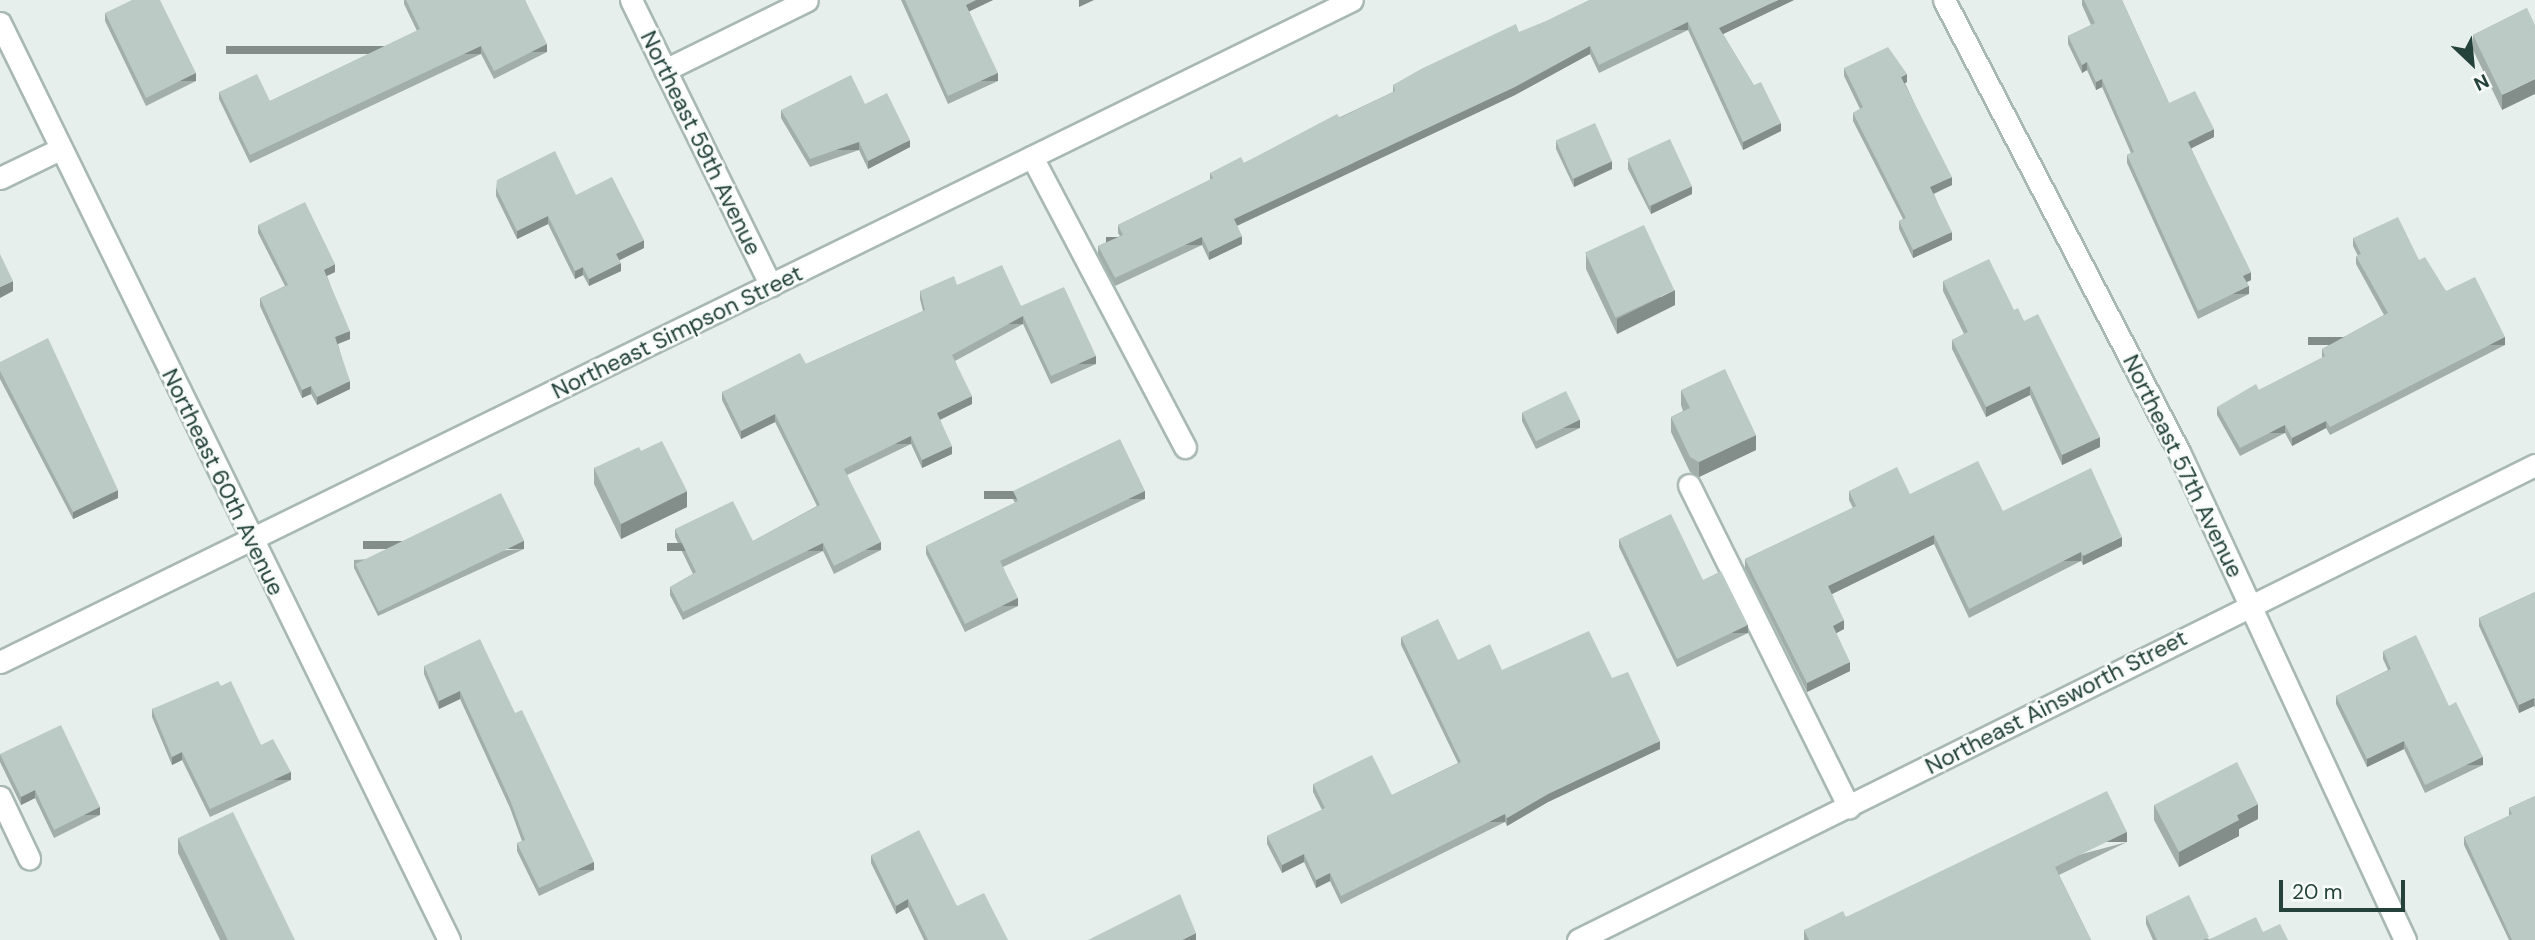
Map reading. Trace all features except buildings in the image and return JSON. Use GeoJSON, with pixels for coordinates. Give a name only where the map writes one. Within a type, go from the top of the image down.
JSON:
{"type":"FeatureCollection","features":[{"type":"Feature","properties":{"kind":"street","name":"Northeast 59th Avenue"},"geometry":{"type":"LineString","coordinates":[[631,0],[771,286]]}},
{"type":"Feature","properties":{"kind":"street"},"geometry":{"type":"LineString","coordinates":[[665,70],[807,0]]}},
{"type":"Feature","properties":{"kind":"street","name":"Northeast Simpson Street"},"geometry":{"type":"LineString","coordinates":[[0,662],[1352,0]]}},
{"type":"Feature","properties":{"kind":"street","name":"Northeast 57th Avenue"},"geometry":{"type":"LineString","coordinates":[[1944,0],[2179,452],[2405,940]]}},
{"type":"Feature","properties":{"kind":"street","name":"Northeast 60th Avenue"},"geometry":{"type":"LineString","coordinates":[[0,23],[449,940]]}},
{"type":"Feature","properties":{"kind":"street"},"geometry":{"type":"LineString","coordinates":[[0,178],[60,149]]}},
{"type":"Feature","properties":{"kind":"street"},"geometry":{"type":"LineString","coordinates":[[1032,157],[1185,447]]}},
{"type":"Feature","properties":{"kind":"street","name":"Northeast Ainsworth Street"},"geometry":{"type":"LineString","coordinates":[[1578,940],[2535,465]]}},
{"type":"Feature","properties":{"kind":"street"},"geometry":{"type":"LineString","coordinates":[[1689,485],[1849,807]]}},
{"type":"Feature","properties":{"kind":"street"},"geometry":{"type":"LineString","coordinates":[[0,797],[29,858]]}}]}
